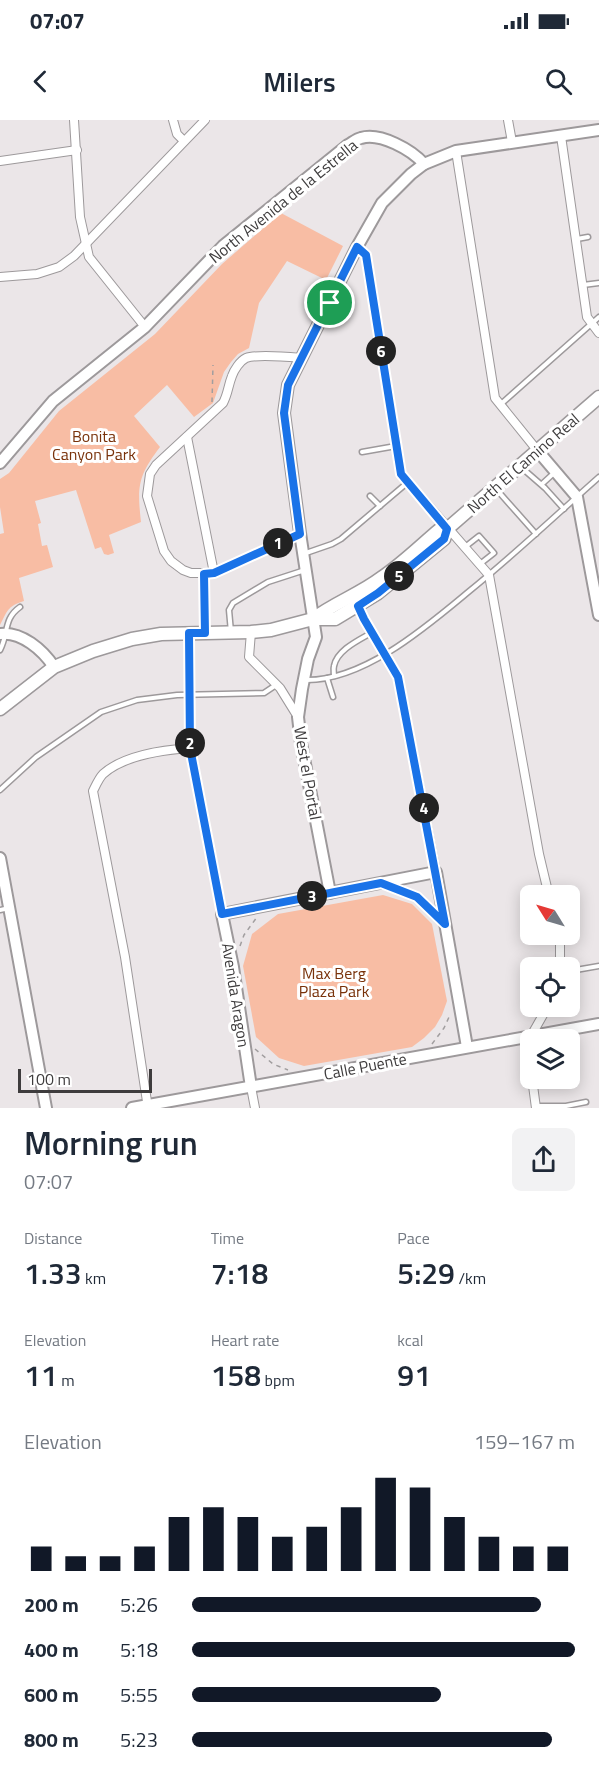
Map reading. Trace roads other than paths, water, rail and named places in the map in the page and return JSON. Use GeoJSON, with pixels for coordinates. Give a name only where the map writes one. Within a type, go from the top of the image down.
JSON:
{"type":"FeatureCollection","features":[{"type":"Feature","properties":{"kind":"main road","name":"North El Camino Real"},"geometry":{"type":"LineString","coordinates":[[0,709],[54,667],[93,651],[132,639],[161,634],[251,632],[271,630],[313,619],[335,619],[378,593],[444,539],[447,529],[599,397]]}},
{"type":"Feature","properties":{"kind":"main road","name":"North El Camino Real"},"geometry":{"type":"LineString","coordinates":[[313,619],[329,606],[353,596],[383,577],[439,530],[447,529]]}},
{"type":"Feature","properties":{"kind":"street"},"geometry":{"type":"LineString","coordinates":[[74,120],[80,217],[89,257],[145,327]]}},
{"type":"Feature","properties":{"kind":"street"},"geometry":{"type":"LineString","coordinates":[[174,120],[177,134],[184,141]]}},
{"type":"Feature","properties":{"kind":"street"},"geometry":{"type":"LineString","coordinates":[[0,277],[37,274],[59,267],[74,256],[205,120]]}},
{"type":"Feature","properties":{"kind":"street"},"geometry":{"type":"LineString","coordinates":[[508,120],[512,142]]}},
{"type":"Feature","properties":{"kind":"street"},"geometry":{"type":"LineString","coordinates":[[424,164],[456,151],[599,130]]}},
{"type":"Feature","properties":{"kind":"street","name":"North Avenida de la Estrella"},"geometry":{"type":"LineString","coordinates":[[0,463],[53,401],[145,327],[223,246],[348,145],[360,138],[372,136],[406,148],[417,155],[424,164]]}},
{"type":"Feature","properties":{"kind":"street"},"geometry":{"type":"LineString","coordinates":[[561,136],[587,317],[599,333]]}},
{"type":"Feature","properties":{"kind":"street"},"geometry":{"type":"LineString","coordinates":[[0,161],[77,150]]}},
{"type":"Feature","properties":{"kind":"street"},"geometry":{"type":"LineString","coordinates":[[456,151],[495,398],[576,497],[599,615]]}},
{"type":"Feature","properties":{"kind":"street","name":"West el Portal"},"geometry":{"type":"LineString","coordinates":[[330,893],[298,717],[308,659],[316,637],[284,413],[288,385],[357,247],[382,203],[424,164]]}},
{"type":"Feature","properties":{"kind":"street"},"geometry":{"type":"LineString","coordinates":[[357,247],[366,255],[401,474],[489,575],[546,885]]}},
{"type":"Feature","properties":{"kind":"street"},"geometry":{"type":"LineString","coordinates":[[300,534],[214,573],[191,573],[171,561],[165,551],[147,496],[150,474],[156,465],[224,403],[232,376],[245,358],[302,358]]}},
{"type":"Feature","properties":{"kind":"street"},"geometry":{"type":"LineString","coordinates":[[187,437],[214,573]]}},
{"type":"Feature","properties":{"kind":"street"},"geometry":{"type":"LineString","coordinates":[[358,606],[398,677],[467,1047]]}},
{"type":"Feature","properties":{"kind":"street"},"geometry":{"type":"LineString","coordinates":[[251,632],[249,657],[276,685],[298,717]]}},
{"type":"Feature","properties":{"kind":"street"},"geometry":{"type":"LineString","coordinates":[[3,633],[32,644],[46,655],[54,667]]}},
{"type":"Feature","properties":{"kind":"street","name":"Avenida Aragon"},"geometry":{"type":"LineString","coordinates":[[189,633],[190,748],[232,967],[255,1108]]}},
{"type":"Feature","properties":{"kind":"street"},"geometry":{"type":"LineString","coordinates":[[148,1107],[125,957],[93,791],[101,776],[116,765],[154,752],[190,748]]}},
{"type":"Feature","properties":{"kind":"street"},"geometry":{"type":"LineString","coordinates":[[0,858],[5,909],[46,1108]]}},
{"type":"Feature","properties":{"kind":"street"},"geometry":{"type":"LineString","coordinates":[[222,914],[436,872]]}},
{"type":"Feature","properties":{"kind":"street","name":"Calle Puente"},"geometry":{"type":"LineString","coordinates":[[571,1029],[599,1024]]}},
{"type":"Feature","properties":{"kind":"street","name":"Calle Puente"},"geometry":{"type":"LineString","coordinates":[[132,1108],[148,1107],[520,1038]]}},
{"type":"Feature","properties":{"kind":"street"},"geometry":{"type":"LineString","coordinates":[[534,1089],[536,1107]]}},
{"type":"Feature","properties":{"kind":"lane"},"geometry":{"type":"LineString","coordinates":[[576,239],[588,237]]}},
{"type":"Feature","properties":{"kind":"lane"},"geometry":{"type":"LineString","coordinates":[[582,285],[599,283]]}},
{"type":"Feature","properties":{"kind":"lane"},"geometry":{"type":"LineString","coordinates":[[500,405],[599,317]]}},
{"type":"Feature","properties":{"kind":"lane"},"geometry":{"type":"LineString","coordinates":[[363,452],[396,445]]}},
{"type":"Feature","properties":{"kind":"lane"},"geometry":{"type":"LineString","coordinates":[[519,466],[541,484],[564,509]]}},
{"type":"Feature","properties":{"kind":"lane"},"geometry":{"type":"LineString","coordinates":[[541,484],[555,472]]}},
{"type":"Feature","properties":{"kind":"lane"},"geometry":{"type":"LineString","coordinates":[[304,680],[319,681],[349,672],[385,654],[423,629],[489,575],[599,477]]}},
{"type":"Feature","properties":{"kind":"lane"},"geometry":{"type":"LineString","coordinates":[[303,554],[332,544],[407,482]]}},
{"type":"Feature","properties":{"kind":"lane"},"geometry":{"type":"LineString","coordinates":[[495,487],[536,534]]}},
{"type":"Feature","properties":{"kind":"lane"},"geometry":{"type":"LineString","coordinates":[[370,496],[380,506]]}},
{"type":"Feature","properties":{"kind":"lane"},"geometry":{"type":"LineString","coordinates":[[464,548],[479,536],[494,553],[479,565]]}},
{"type":"Feature","properties":{"kind":"lane"},"geometry":{"type":"LineString","coordinates":[[231,632],[229,610],[233,603],[268,582],[305,570]]}},
{"type":"Feature","properties":{"kind":"lane"},"geometry":{"type":"LineString","coordinates":[[204,574],[205,633]]}},
{"type":"Feature","properties":{"kind":"lane"},"geometry":{"type":"LineString","coordinates":[[0,650],[8,619],[20,607]]}},
{"type":"Feature","properties":{"kind":"lane"},"geometry":{"type":"LineString","coordinates":[[334,676],[333,665],[340,655],[372,632]]}},
{"type":"Feature","properties":{"kind":"lane"},"geometry":{"type":"LineString","coordinates":[[327,678],[333,697]]}},
{"type":"Feature","properties":{"kind":"lane"},"geometry":{"type":"LineString","coordinates":[[0,790],[36,757],[101,712],[137,700],[177,695],[264,693],[276,685]]}},
{"type":"Feature","properties":{"kind":"lane"},"geometry":{"type":"LineString","coordinates":[[580,969],[599,966]]}},
{"type":"Feature","properties":{"kind":"lane"},"geometry":{"type":"LineString","coordinates":[[536,1107],[566,1106],[586,1102]]}},
{"type":"Feature","properties":{"kind":"park label","name":"Bonita Canyon Park"},"geometry":{"type":"Point","coordinates":[94,445]}},
{"type":"Feature","properties":{"kind":"park label","name":"Max Berg Plaza Park"},"geometry":{"type":"Point","coordinates":[334,982]}}]}
